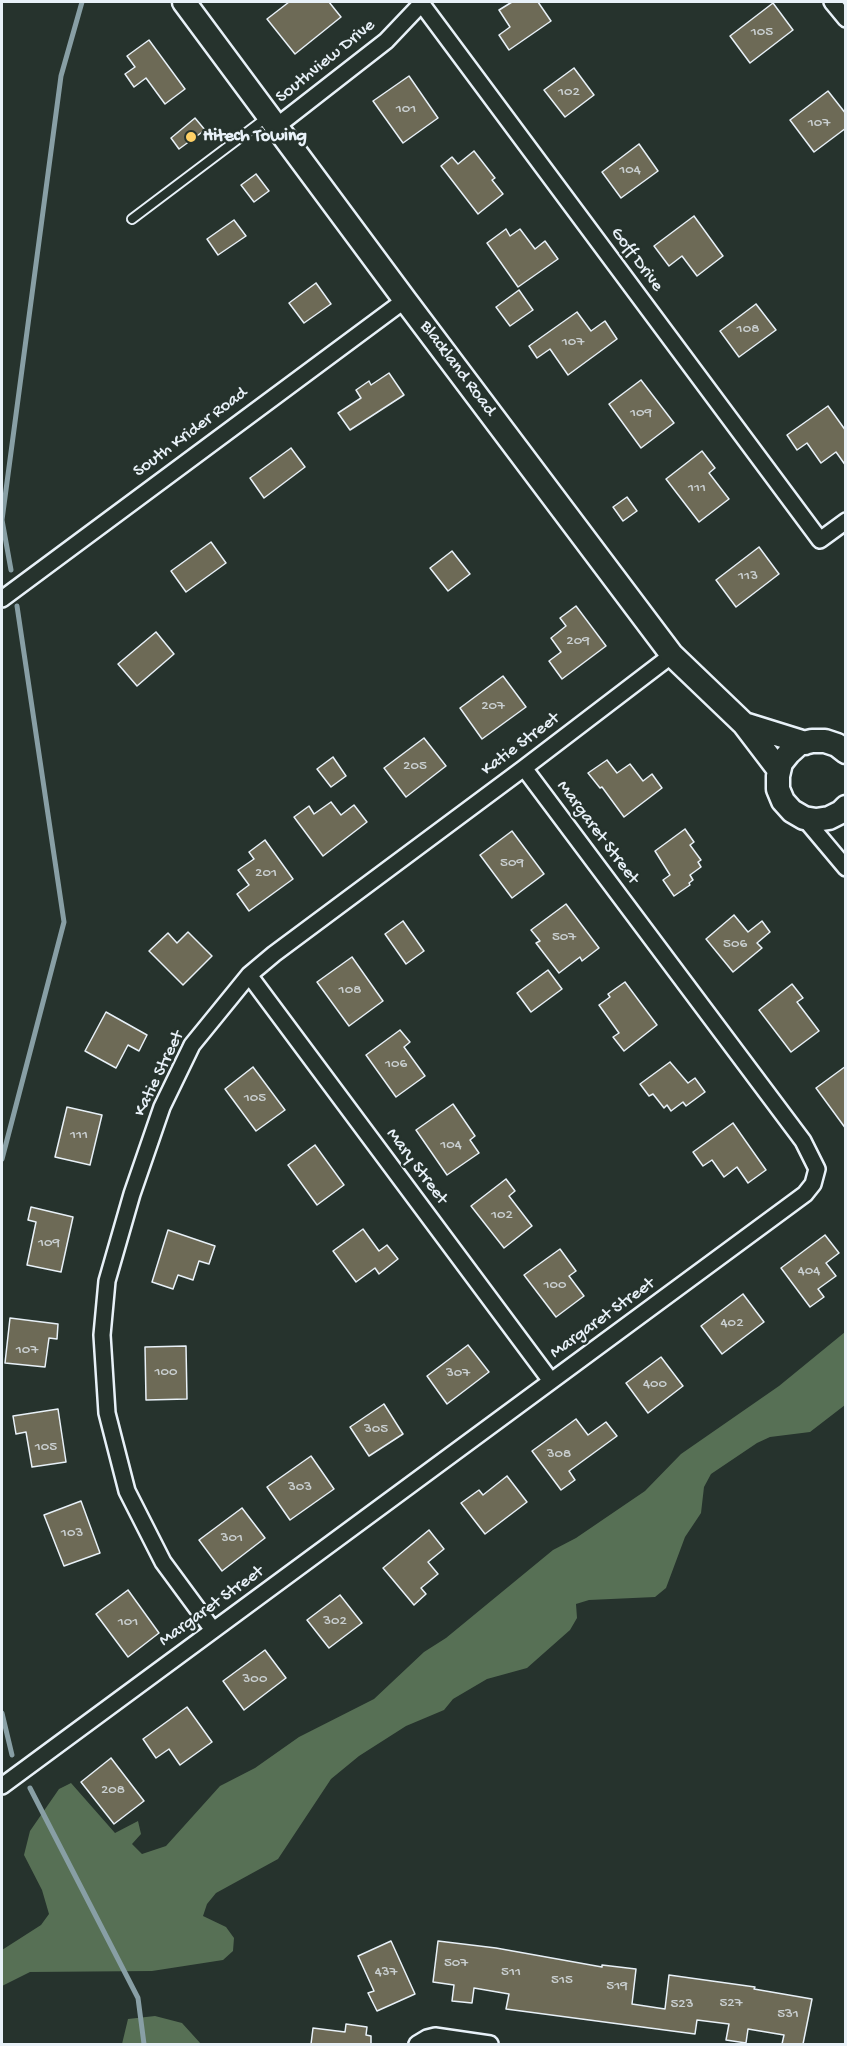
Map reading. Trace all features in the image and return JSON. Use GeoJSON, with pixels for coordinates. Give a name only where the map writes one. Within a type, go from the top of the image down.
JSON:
{"type":"FeatureCollection","features":[{"type":"Feature","properties":{"kind":"street","name":"Blackland Road"},"geometry":{"type":"LineString","coordinates":[[184,2],[672,655],[720,704],[744,724],[780,770]]}},
{"type":"Feature","properties":{"kind":"street","name":"Southview Drive"},"geometry":{"type":"LineString","coordinates":[[273,120],[386,41],[422,2]]}},
{"type":"Feature","properties":{"kind":"street","name":"Goff Drive"},"geometry":{"type":"LineString","coordinates":[[422,2],[820,540],[846,521]]}},
{"type":"Feature","properties":{"kind":"street"},"geometry":{"type":"LineString","coordinates":[[832,2],[846,19]]}},
{"type":"Feature","properties":{"kind":"street","name":"South Krider Road"},"geometry":{"type":"LineString","coordinates":[[2,599],[405,300]]}},
{"type":"Feature","properties":{"kind":"street","name":"Katie Street"},"geometry":{"type":"LineString","coordinates":[[213,1630],[163,1562],[127,1491],[107,1413],[102,1335],[107,1281],[132,1194],[162,1107],[192,1045],[249,975],[672,655]]}},
{"type":"Feature","properties":{"kind":"street","name":"Blackland Road"},"geometry":{"type":"LineString","coordinates":[[744,724],[806,743],[818,741],[841,744]]}},
{"type":"Feature","properties":{"kind":"street"},"geometry":{"type":"LineString","coordinates":[[806,743],[799,744],[789,753],[778,776],[778,789],[783,801],[792,811],[804,818],[846,868]]}},
{"type":"Feature","properties":{"kind":"street","name":"Margaret Street"},"geometry":{"type":"LineString","coordinates":[[2,1786],[805,1194],[813,1184],[817,1169],[807,1148],[524,768]]}},
{"type":"Feature","properties":{"kind":"street"},"geometry":{"type":"LineString","coordinates":[[804,818],[816,820],[829,818],[846,807]]}},
{"type":"Feature","properties":{"kind":"street","name":"Mary Street"},"geometry":{"type":"LineString","coordinates":[[249,975],[551,1381]]}},
{"type":"Feature","properties":{"kind":"street"},"geometry":{"type":"LineString","coordinates":[[418,2043],[435,2036],[490,2044]]}},
{"type":"Feature","properties":{"kind":"lane"},"geometry":{"type":"LineString","coordinates":[[132,219],[273,120]]}},
{"type":"Feature","properties":{"kind":"green space"},"geometry":{"type":"Polygon","coordinates":[[[845,1332],[845,1405],[810,1432],[770,1437],[757,1443],[711,1474],[704,1487],[701,1513],[685,1537],[666,1588],[655,1597],[589,1600],[576,1604],[577,1618],[570,1630],[527,1668],[487,1679],[453,1699],[444,1710],[406,1726],[359,1756],[331,1779],[278,1859],[216,1893],[207,1904],[203,1916],[226,1927],[234,1938],[233,1951],[223,1960],[152,1971],[30,1972],[2,1986],[2,1950],[41,1925],[49,1914],[42,1890],[24,1855],[30,1831],[59,1789],[71,1783],[115,1833],[138,1821],[141,1834],[132,1844],[142,1854],[166,1846],[220,1786],[255,1768],[299,1737],[374,1699],[424,1652],[446,1638],[553,1550],[576,1538],[645,1491],[681,1454],[779,1386],[845,1332]]]}},
{"type":"Feature","properties":{"kind":"green space"},"geometry":{"type":"Polygon","coordinates":[[[155,2016],[182,2023],[201,2044],[122,2044],[128,2019],[155,2016]]]}},
{"type":"Feature","properties":{"kind":"building"},"geometry":{"type":"Polygon","coordinates":[[[289,2],[329,2],[341,17],[295,54],[267,19],[289,2]]]}},
{"type":"Feature","properties":{"kind":"building"},"geometry":{"type":"Polygon","coordinates":[[[512,2],[538,2],[551,21],[509,50],[499,35],[510,27],[499,10],[512,2]]]}},
{"type":"Feature","properties":{"kind":"building"},"geometry":{"type":"Polygon","coordinates":[[[773,3],[793,30],[750,63],[730,36],[773,3]]]}},
{"type":"Feature","properties":{"kind":"building"},"geometry":{"type":"Polygon","coordinates":[[[149,40],[185,89],[165,104],[146,78],[134,87],[125,74],[135,67],[127,56],[149,40]]]}},
{"type":"Feature","properties":{"kind":"building"},"geometry":{"type":"Polygon","coordinates":[[[574,68],[594,95],[565,117],[544,90],[574,68]]]}},
{"type":"Feature","properties":{"kind":"building"},"geometry":{"type":"Polygon","coordinates":[[[409,76],[438,118],[403,143],[373,101],[409,76]]]}},
{"type":"Feature","properties":{"kind":"building"},"geometry":{"type":"Polygon","coordinates":[[[828,91],[846,114],[846,128],[814,152],[790,120],[828,91]]]}},
{"type":"Feature","properties":{"kind":"building"},"geometry":{"type":"Polygon","coordinates":[[[195,118],[205,130],[179,149],[171,138],[195,118]]]}},
{"type":"Feature","properties":{"kind":"building"},"geometry":{"type":"Polygon","coordinates":[[[639,144],[658,171],[621,198],[602,172],[639,144]]]}},
{"type":"Feature","properties":{"kind":"building"},"geometry":{"type":"Polygon","coordinates":[[[474,151],[495,178],[492,180],[503,194],[478,214],[441,166],[452,157],[458,164],[474,151]]]}},
{"type":"Feature","properties":{"kind":"building"},"geometry":{"type":"Polygon","coordinates":[[[256,174],[269,191],[254,202],[241,185],[256,174]]]}},
{"type":"Feature","properties":{"kind":"building"},"geometry":{"type":"Polygon","coordinates":[[[694,216],[723,256],[697,276],[682,256],[669,266],[654,246],[694,216]]]}},
{"type":"Feature","properties":{"kind":"building"},"geometry":{"type":"Polygon","coordinates":[[[234,220],[246,236],[218,255],[207,239],[234,220]]]}},
{"type":"Feature","properties":{"kind":"building"},"geometry":{"type":"Polygon","coordinates":[[[506,229],[510,236],[520,229],[535,249],[545,241],[558,259],[518,287],[487,243],[506,229]]]}},
{"type":"Feature","properties":{"kind":"building"},"geometry":{"type":"Polygon","coordinates":[[[316,283],[331,304],[304,323],[289,303],[316,283]]]}},
{"type":"Feature","properties":{"kind":"building"},"geometry":{"type":"Polygon","coordinates":[[[519,290],[533,310],[510,326],[496,307],[519,290]]]}},
{"type":"Feature","properties":{"kind":"building"},"geometry":{"type":"Polygon","coordinates":[[[756,304],[776,330],[739,357],[720,331],[756,304]]]}},
{"type":"Feature","properties":{"kind":"building"},"geometry":{"type":"Polygon","coordinates":[[[577,312],[591,331],[605,321],[617,339],[568,375],[550,349],[537,358],[529,346],[577,312]]]}},
{"type":"Feature","properties":{"kind":"building"},"geometry":{"type":"Polygon","coordinates":[[[389,373],[404,395],[350,430],[338,413],[361,398],[356,390],[369,381],[371,385],[389,373]]]}},
{"type":"Feature","properties":{"kind":"building"},"geometry":{"type":"Polygon","coordinates":[[[641,380],[674,423],[641,448],[609,404],[641,380]]]}},
{"type":"Feature","properties":{"kind":"building"},"geometry":{"type":"Polygon","coordinates":[[[828,406],[846,431],[846,466],[836,452],[821,463],[807,443],[797,450],[787,435],[828,406]]]}},
{"type":"Feature","properties":{"kind":"building"},"geometry":{"type":"Polygon","coordinates":[[[291,448],[305,467],[264,498],[250,478],[291,448]]]}},
{"type":"Feature","properties":{"kind":"building"},"geometry":{"type":"Polygon","coordinates":[[[702,451],[715,468],[709,473],[729,499],[699,522],[666,479],[702,451]]]}},
{"type":"Feature","properties":{"kind":"building"},"geometry":{"type":"Polygon","coordinates":[[[627,497],[637,511],[623,521],[613,507],[627,497]]]}},
{"type":"Feature","properties":{"kind":"building"},"geometry":{"type":"Polygon","coordinates":[[[211,542],[226,563],[186,592],[171,571],[211,542]]]}},
{"type":"Feature","properties":{"kind":"building"},"geometry":{"type":"Polygon","coordinates":[[[759,547],[779,574],[736,607],[716,580],[759,547]]]}},
{"type":"Feature","properties":{"kind":"building"},"geometry":{"type":"Polygon","coordinates":[[[452,551],[470,574],[448,591],[430,568],[452,551]]]}},
{"type":"Feature","properties":{"kind":"building"},"geometry":{"type":"Polygon","coordinates":[[[576,606],[606,646],[562,679],[549,661],[561,652],[551,638],[566,626],[560,618],[576,606]]]}},
{"type":"Feature","properties":{"kind":"building"},"geometry":{"type":"Polygon","coordinates":[[[156,632],[174,654],[137,686],[118,664],[156,632]]]}},
{"type":"Feature","properties":{"kind":"building"},"geometry":{"type":"Polygon","coordinates":[[[503,676],[526,707],[482,739],[460,708],[503,676]]]}},
{"type":"Feature","properties":{"kind":"building"},"geometry":{"type":"Polygon","coordinates":[[[424,738],[446,766],[406,797],[384,768],[424,738]]]}},
{"type":"Feature","properties":{"kind":"building"},"geometry":{"type":"Polygon","coordinates":[[[333,757],[346,776],[331,787],[317,769],[333,757]]]}},
{"type":"Feature","properties":{"kind":"building"},"geometry":{"type":"Polygon","coordinates":[[[607,760],[617,773],[630,764],[643,781],[652,774],[662,788],[624,817],[602,787],[600,788],[588,773],[607,760]]]}},
{"type":"Feature","properties":{"kind":"building"},"geometry":{"type":"Polygon","coordinates":[[[331,802],[341,815],[354,805],[367,822],[323,856],[294,817],[309,806],[314,814],[331,802]]]}},
{"type":"Feature","properties":{"kind":"building"},"geometry":{"type":"Polygon","coordinates":[[[685,829],[694,842],[690,845],[701,860],[698,862],[701,867],[690,875],[693,880],[689,883],[690,885],[674,896],[663,880],[670,875],[655,851],[685,829]]]}},
{"type":"Feature","properties":{"kind":"building"},"geometry":{"type":"Polygon","coordinates":[[[512,831],[544,874],[512,898],[480,855],[512,831]]]}},
{"type":"Feature","properties":{"kind":"building"},"geometry":{"type":"Polygon","coordinates":[[[265,840],[293,879],[249,911],[237,894],[249,885],[238,870],[254,859],[249,852],[265,840]]]}},
{"type":"Feature","properties":{"kind":"building"},"geometry":{"type":"Polygon","coordinates":[[[566,904],[599,948],[582,961],[580,957],[559,973],[536,943],[540,941],[531,930],[566,904]]]}},
{"type":"Feature","properties":{"kind":"building"},"geometry":{"type":"Polygon","coordinates":[[[734,915],[748,932],[762,921],[770,932],[757,943],[762,948],[733,972],[706,939],[734,915]]]}},
{"type":"Feature","properties":{"kind":"building"},"geometry":{"type":"Polygon","coordinates":[[[403,921],[424,951],[406,964],[385,934],[403,921]]]}},
{"type":"Feature","properties":{"kind":"building"},"geometry":{"type":"Polygon","coordinates":[[[188,932],[212,956],[183,985],[149,951],[168,933],[177,943],[188,932]]]}},
{"type":"Feature","properties":{"kind":"building"},"geometry":{"type":"Polygon","coordinates":[[[352,957],[383,1001],[349,1026],[317,982],[352,957]]]}},
{"type":"Feature","properties":{"kind":"building"},"geometry":{"type":"Polygon","coordinates":[[[548,970],[562,989],[531,1012],[517,993],[548,970]]]}},
{"type":"Feature","properties":{"kind":"building"},"geometry":{"type":"Polygon","coordinates":[[[625,982],[657,1025],[624,1051],[613,1037],[619,1033],[599,1005],[610,997],[608,994],[625,982]]]}},
{"type":"Feature","properties":{"kind":"building"},"geometry":{"type":"Polygon","coordinates":[[[792,984],[803,998],[797,1002],[819,1031],[791,1052],[759,1010],[792,984]]]}},
{"type":"Feature","properties":{"kind":"building"},"geometry":{"type":"Polygon","coordinates":[[[106,1012],[147,1035],[139,1051],[128,1045],[116,1068],[85,1051],[106,1012]]]}},
{"type":"Feature","properties":{"kind":"building"},"geometry":{"type":"Polygon","coordinates":[[[400,1030],[410,1042],[404,1047],[425,1076],[396,1097],[366,1055],[400,1030]]]}},
{"type":"Feature","properties":{"kind":"building"},"geometry":{"type":"Polygon","coordinates":[[[670,1062],[688,1083],[695,1078],[705,1092],[686,1106],[683,1102],[671,1111],[667,1105],[664,1108],[653,1094],[649,1096],[640,1084],[670,1062]]]}},
{"type":"Feature","properties":{"kind":"building"},"geometry":{"type":"Polygon","coordinates":[[[846,1066],[846,1129],[816,1088],[846,1066]]]}},
{"type":"Feature","properties":{"kind":"building"},"geometry":{"type":"Polygon","coordinates":[[[253,1067],[285,1110],[256,1131],[225,1089],[253,1067]]]}},
{"type":"Feature","properties":{"kind":"building"},"geometry":{"type":"Polygon","coordinates":[[[453,1104],[475,1136],[470,1140],[479,1153],[447,1175],[416,1130],[453,1104]]]}},
{"type":"Feature","properties":{"kind":"building"},"geometry":{"type":"Polygon","coordinates":[[[67,1107],[102,1115],[90,1165],[55,1157],[67,1107]]]}},
{"type":"Feature","properties":{"kind":"building"},"geometry":{"type":"Polygon","coordinates":[[[733,1123],[766,1170],[748,1183],[737,1167],[724,1177],[712,1160],[703,1166],[693,1152],[733,1123]]]}},
{"type":"Feature","properties":{"kind":"building"},"geometry":{"type":"Polygon","coordinates":[[[315,1145],[344,1185],[317,1205],[288,1165],[315,1145]]]}},
{"type":"Feature","properties":{"kind":"building"},"geometry":{"type":"Polygon","coordinates":[[[506,1179],[515,1191],[509,1196],[532,1226],[504,1248],[471,1206],[506,1179]]]}},
{"type":"Feature","properties":{"kind":"building"},"geometry":{"type":"Polygon","coordinates":[[[31,1207],[73,1217],[61,1272],[27,1265],[36,1222],[28,1220],[31,1207]]]}},
{"type":"Feature","properties":{"kind":"building"},"geometry":{"type":"Polygon","coordinates":[[[363,1229],[379,1251],[387,1245],[398,1259],[379,1274],[375,1268],[356,1282],[333,1251],[363,1229]]]}},
{"type":"Feature","properties":{"kind":"building"},"geometry":{"type":"Polygon","coordinates":[[[168,1230],[215,1246],[209,1264],[199,1261],[193,1280],[178,1275],[173,1289],[152,1282],[168,1230]]]}},
{"type":"Feature","properties":{"kind":"building"},"geometry":{"type":"Polygon","coordinates":[[[825,1235],[839,1253],[826,1263],[836,1276],[818,1289],[824,1297],[810,1307],[781,1268],[825,1235]]]}},
{"type":"Feature","properties":{"kind":"building"},"geometry":{"type":"Polygon","coordinates":[[[560,1249],[576,1271],[569,1276],[584,1296],[556,1317],[524,1275],[560,1249]]]}},
{"type":"Feature","properties":{"kind":"building"},"geometry":{"type":"Polygon","coordinates":[[[743,1294],[764,1322],[722,1354],[701,1326],[743,1294]]]}},
{"type":"Feature","properties":{"kind":"building"},"geometry":{"type":"Polygon","coordinates":[[[10,1318],[58,1324],[57,1339],[49,1338],[45,1367],[5,1363],[10,1318]]]}},
{"type":"Feature","properties":{"kind":"building"},"geometry":{"type":"Polygon","coordinates":[[[468,1345],[489,1372],[447,1404],[427,1376],[468,1345]]]}},
{"type":"Feature","properties":{"kind":"building"},"geometry":{"type":"Polygon","coordinates":[[[186,1346],[187,1399],[146,1400],[145,1347],[186,1346]]]}},
{"type":"Feature","properties":{"kind":"building"},"geometry":{"type":"Polygon","coordinates":[[[661,1357],[683,1386],[648,1413],[626,1383],[661,1357]]]}},
{"type":"Feature","properties":{"kind":"building"},"geometry":{"type":"Polygon","coordinates":[[[384,1404],[403,1434],[369,1456],[350,1427],[384,1404]]]}},
{"type":"Feature","properties":{"kind":"building"},"geometry":{"type":"Polygon","coordinates":[[[58,1409],[66,1462],[32,1467],[26,1432],[16,1434],[13,1416],[58,1409]]]}},
{"type":"Feature","properties":{"kind":"building"},"geometry":{"type":"Polygon","coordinates":[[[576,1419],[588,1435],[606,1422],[617,1436],[569,1471],[575,1480],[561,1490],[532,1451],[576,1419]]]}},
{"type":"Feature","properties":{"kind":"building"},"geometry":{"type":"Polygon","coordinates":[[[311,1456],[334,1489],[290,1520],[267,1487],[311,1456]]]}},
{"type":"Feature","properties":{"kind":"building"},"geometry":{"type":"Polygon","coordinates":[[[507,1476],[527,1502],[485,1534],[461,1503],[479,1490],[483,1495],[507,1476]]]}},
{"type":"Feature","properties":{"kind":"building"},"geometry":{"type":"Polygon","coordinates":[[[81,1501],[100,1553],[64,1566],[44,1515],[81,1501]]]}},
{"type":"Feature","properties":{"kind":"building"},"geometry":{"type":"Polygon","coordinates":[[[242,1508],[265,1538],[222,1571],[199,1540],[242,1508]]]}},
{"type":"Feature","properties":{"kind":"building"},"geometry":{"type":"Polygon","coordinates":[[[429,1530],[444,1549],[428,1562],[438,1574],[421,1588],[426,1594],[414,1605],[383,1568],[429,1530]]]}},
{"type":"Feature","properties":{"kind":"building"},"geometry":{"type":"Polygon","coordinates":[[[128,1590],[159,1633],[128,1657],[96,1614],[128,1590]]]}},
{"type":"Feature","properties":{"kind":"building"},"geometry":{"type":"Polygon","coordinates":[[[340,1595],[362,1623],[329,1648],[307,1620],[340,1595]]]}},
{"type":"Feature","properties":{"kind":"building"},"geometry":{"type":"Polygon","coordinates":[[[265,1650],[286,1678],[244,1710],[223,1681],[265,1650]]]}},
{"type":"Feature","properties":{"kind":"building"},"geometry":{"type":"Polygon","coordinates":[[[187,1707],[212,1742],[180,1765],[169,1749],[156,1758],[143,1739],[187,1707]]]}},
{"type":"Feature","properties":{"kind":"building"},"geometry":{"type":"Polygon","coordinates":[[[111,1758],[144,1801],[114,1824],[81,1782],[111,1758]]]}},
{"type":"Feature","properties":{"kind":"building"},"geometry":{"type":"Polygon","coordinates":[[[391,1941],[415,1994],[377,2011],[368,1993],[374,1991],[358,1956],[391,1941]]]}},
{"type":"Feature","properties":{"kind":"building"},"geometry":{"type":"Polygon","coordinates":[[[438,1941],[496,1948],[602,1967],[602,1965],[636,1969],[632,2004],[665,2009],[669,1975],[755,1987],[754,1989],[812,1999],[803,2044],[782,2044],[784,2035],[748,2029],[746,2043],[726,2040],[729,2024],[697,2020],[695,2034],[506,2009],[509,1994],[474,1988],[472,2003],[452,2001],[454,1985],[433,1982],[438,1941]]]}},
{"type":"Feature","properties":{"kind":"building"},"geometry":{"type":"Polygon","coordinates":[[[346,2024],[367,2027],[366,2035],[371,2036],[371,2044],[311,2044],[313,2028],[345,2032],[346,2024]]]}},
{"type":"Feature","properties":{"kind":"waterway"},"geometry":{"type":"LineString","coordinates":[[11,570],[2,520],[61,76],[82,2]]}},
{"type":"Feature","properties":{"kind":"waterway"},"geometry":{"type":"LineString","coordinates":[[2,1159],[64,922],[17,606]]}},
{"type":"Feature","properties":{"kind":"waterway"},"geometry":{"type":"LineString","coordinates":[[2,1713],[12,1755]]}},
{"type":"Feature","properties":{"kind":"waterway"},"geometry":{"type":"LineString","coordinates":[[30,1788],[138,1998],[144,2044]]}},
{"type":"Feature","properties":{"kind":"place","name":"Hitech Towing"},"geometry":{"type":"Point","coordinates":[191,137]}}]}
